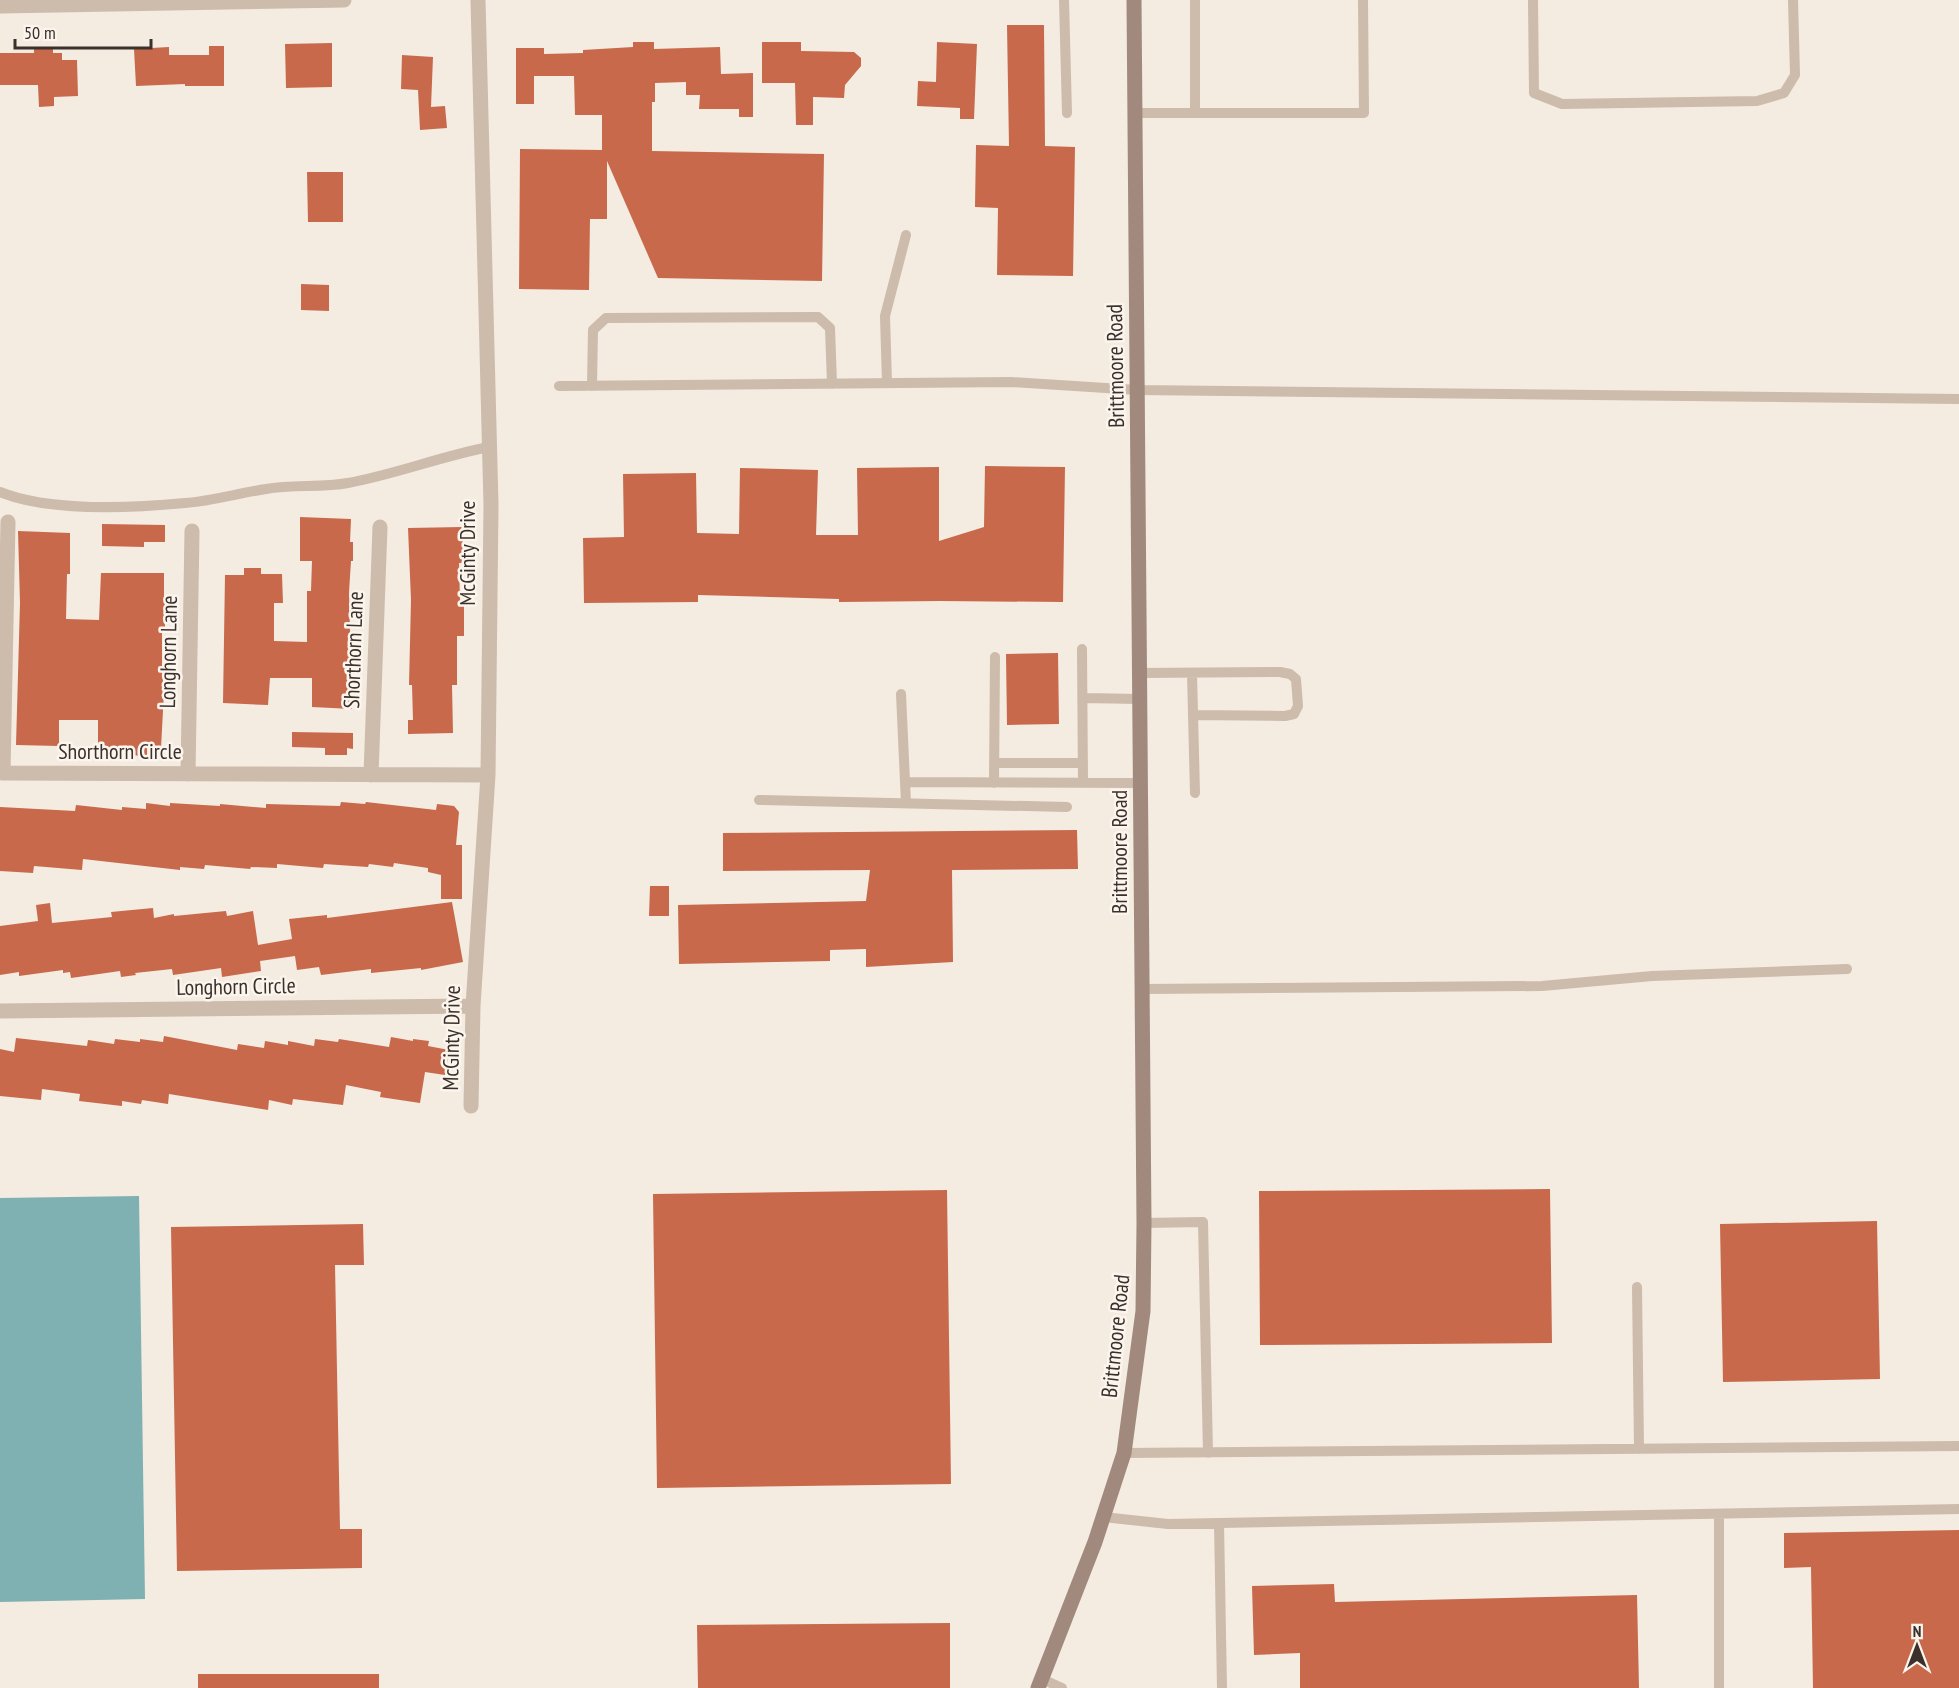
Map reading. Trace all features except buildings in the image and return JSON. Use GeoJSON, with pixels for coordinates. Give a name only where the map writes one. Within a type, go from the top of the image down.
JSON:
{"type":"FeatureCollection","features":[{"type":"Feature","properties":{"kind":"main road","name":"Brittmoore Road"},"geometry":{"type":"LineString","coordinates":[[1040,1684],[1103,1517],[1124,1453],[1143,1311],[1134,0]]}},
{"type":"Feature","properties":{"kind":"street"},"geometry":{"type":"LineString","coordinates":[[0,6],[344,0]]}},
{"type":"Feature","properties":{"kind":"street","name":"McGinty Drive"},"geometry":{"type":"LineString","coordinates":[[471,1106],[473,1006],[488,775],[491,505],[478,0]]}},
{"type":"Feature","properties":{"kind":"street","name":"Shorthorn Circle"},"geometry":{"type":"LineString","coordinates":[[8,522],[3,773],[488,775]]}},
{"type":"Feature","properties":{"kind":"street","name":"Shorthorn Lane"},"geometry":{"type":"LineString","coordinates":[[371,775],[380,527]]}},
{"type":"Feature","properties":{"kind":"street","name":"Longhorn Lane"},"geometry":{"type":"LineString","coordinates":[[188,774],[192,531]]}},
{"type":"Feature","properties":{"kind":"street","name":"Longhorn Circle"},"geometry":{"type":"LineString","coordinates":[[0,1011],[473,1006]]}},
{"type":"Feature","properties":{"kind":"lane"},"geometry":{"type":"LineString","coordinates":[[1064,0],[1067,113]]}},
{"type":"Feature","properties":{"kind":"lane"},"geometry":{"type":"LineString","coordinates":[[1195,0],[1195,113]]}},
{"type":"Feature","properties":{"kind":"lane"},"geometry":{"type":"LineString","coordinates":[[1135,113],[1364,113],[1363,0]]}},
{"type":"Feature","properties":{"kind":"lane"},"geometry":{"type":"LineString","coordinates":[[1533,0],[1534,93],[1562,104],[1757,101],[1784,93],[1795,75],[1793,0]]}},
{"type":"Feature","properties":{"kind":"lane"},"geometry":{"type":"LineString","coordinates":[[887,383],[885,316],[906,235]]}},
{"type":"Feature","properties":{"kind":"lane"},"geometry":{"type":"LineString","coordinates":[[592,386],[593,330],[606,318],[818,317],[830,328],[832,384]]}},
{"type":"Feature","properties":{"kind":"lane"},"geometry":{"type":"LineString","coordinates":[[559,386],[1011,382],[1137,390],[1959,399]]}},
{"type":"Feature","properties":{"kind":"lane"},"geometry":{"type":"LineString","coordinates":[[0,492],[55,505],[116,506],[187,503],[268,488],[346,483],[410,469],[459,453],[489,447]]}},
{"type":"Feature","properties":{"kind":"lane"},"geometry":{"type":"LineString","coordinates":[[1082,649],[1083,782]]}},
{"type":"Feature","properties":{"kind":"lane"},"geometry":{"type":"LineString","coordinates":[[994,783],[995,657]]}},
{"type":"Feature","properties":{"kind":"lane"},"geometry":{"type":"LineString","coordinates":[[1140,673],[1290,674],[1296,678],[1298,706],[1294,714],[1285,716],[1193,715]]}},
{"type":"Feature","properties":{"kind":"lane"},"geometry":{"type":"LineString","coordinates":[[1192,673],[1195,793]]}},
{"type":"Feature","properties":{"kind":"lane"},"geometry":{"type":"LineString","coordinates":[[901,694],[906,803]]}},
{"type":"Feature","properties":{"kind":"lane"},"geometry":{"type":"LineString","coordinates":[[1083,698],[1140,699]]}},
{"type":"Feature","properties":{"kind":"lane"},"geometry":{"type":"LineString","coordinates":[[994,763],[1083,763]]}},
{"type":"Feature","properties":{"kind":"lane"},"geometry":{"type":"LineString","coordinates":[[905,782],[1141,783]]}},
{"type":"Feature","properties":{"kind":"lane"},"geometry":{"type":"LineString","coordinates":[[759,800],[1067,807]]}},
{"type":"Feature","properties":{"kind":"lane"},"geometry":{"type":"LineString","coordinates":[[1142,989],[1542,986],[1652,976],[1847,969]]}},
{"type":"Feature","properties":{"kind":"lane"},"geometry":{"type":"LineString","coordinates":[[1144,1222],[1203,1222],[1208,1453]]}},
{"type":"Feature","properties":{"kind":"lane"},"geometry":{"type":"LineString","coordinates":[[1637,1287],[1639,1449]]}},
{"type":"Feature","properties":{"kind":"lane"},"geometry":{"type":"LineString","coordinates":[[1124,1453],[1959,1446]]}},
{"type":"Feature","properties":{"kind":"lane"},"geometry":{"type":"LineString","coordinates":[[1103,1517],[1168,1524],[1959,1509]]}},
{"type":"Feature","properties":{"kind":"lane"},"geometry":{"type":"LineString","coordinates":[[1719,1514],[1719,1688]]}},
{"type":"Feature","properties":{"kind":"lane"},"geometry":{"type":"LineString","coordinates":[[1219,1523],[1222,1688]]}},
{"type":"Feature","properties":{"kind":"lane"},"geometry":{"type":"LineString","coordinates":[[1040,1684],[1062,1688]]}},
{"type":"Feature","properties":{"kind":"water"},"geometry":{"type":"Polygon","coordinates":[[[139,1196],[145,1599],[0,1602],[0,1198],[139,1196]]]}}]}
